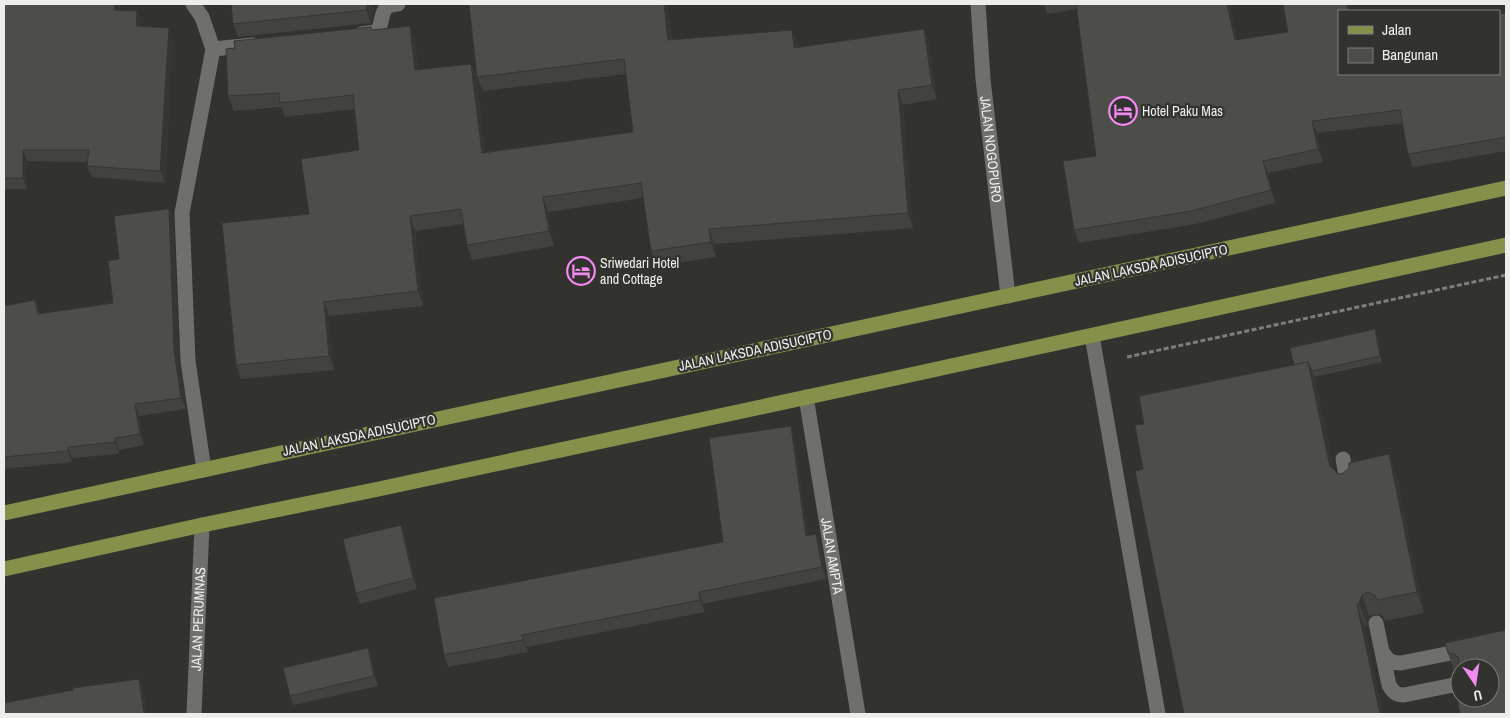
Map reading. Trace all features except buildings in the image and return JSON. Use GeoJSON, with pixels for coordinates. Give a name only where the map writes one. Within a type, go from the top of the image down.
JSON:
{"type":"FeatureCollection","features":[{"type":"Feature","properties":{"kind":"main road","name":"JALAN LAKSDA ADISUCIPTO"},"geometry":{"type":"LineString","coordinates":[[4,513],[1506,188]]}},
{"type":"Feature","properties":{"kind":"main road"},"geometry":{"type":"LineString","coordinates":[[4,569],[202,525],[1092,336],[1506,245]]}},
{"type":"Feature","properties":{"kind":"street"},"geometry":{"type":"LineString","coordinates":[[193,4],[202,17],[213,48],[182,213],[188,361],[204,470]]}},
{"type":"Feature","properties":{"kind":"street"},"geometry":{"type":"LineString","coordinates":[[349,35],[377,32],[386,7],[391,4],[398,4]]}},
{"type":"Feature","properties":{"kind":"street","name":"JALAN NOGOPURO"},"geometry":{"type":"LineString","coordinates":[[978,4],[983,79],[1008,296]]}},
{"type":"Feature","properties":{"kind":"street"},"geometry":{"type":"LineString","coordinates":[[213,48],[271,43]]}},
{"type":"Feature","properties":{"kind":"street"},"geometry":{"type":"LineString","coordinates":[[1092,336],[1158,714]]}},
{"type":"Feature","properties":{"kind":"street","name":"JALAN AMPTA"},"geometry":{"type":"LineString","coordinates":[[806,397],[858,714]]}},
{"type":"Feature","properties":{"kind":"street"},"geometry":{"type":"LineString","coordinates":[[1343,459],[1348,486]]}},
{"type":"Feature","properties":{"kind":"street","name":"JALAN PERUMNAS"},"geometry":{"type":"LineString","coordinates":[[194,714],[202,525]]}},
{"type":"Feature","properties":{"kind":"street"},"geometry":{"type":"LineString","coordinates":[[1376,623],[1393,691],[1398,695],[1404,695],[1450,686]]}},
{"type":"Feature","properties":{"kind":"street"},"geometry":{"type":"LineString","coordinates":[[1383,653],[1387,659],[1394,663],[1401,663],[1506,642]]}},
{"type":"Feature","properties":{"kind":"path"},"geometry":{"type":"LineString","coordinates":[[1127,357],[1506,274]]}},
{"type":"Feature","properties":{"kind":"place","name":"Hotel Paku Mas"},"geometry":{"type":"Point","coordinates":[1123,111]}},
{"type":"Feature","properties":{"kind":"place","name":"Sriwedari Hotel and Cottage"},"geometry":{"type":"Point","coordinates":[581,271]}}]}
